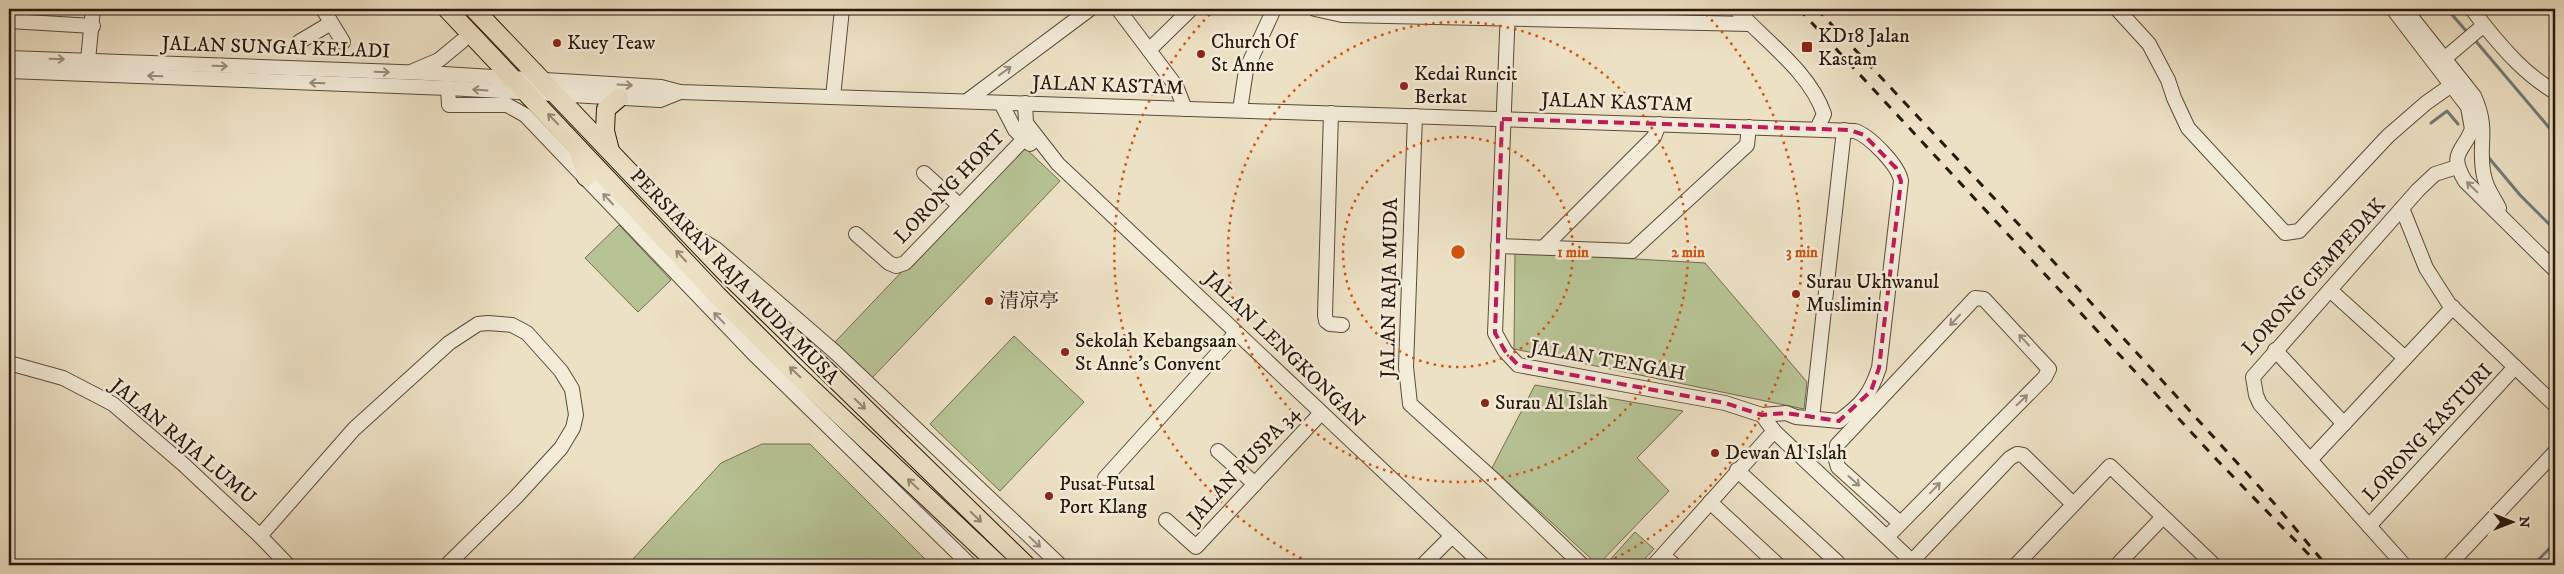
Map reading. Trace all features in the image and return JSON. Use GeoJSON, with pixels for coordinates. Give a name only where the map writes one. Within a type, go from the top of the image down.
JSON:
{"type":"FeatureCollection","features":[{"type":"Feature","properties":{"kind":"main road","name":"PERSIARAN RAJA MUDA MUSA"},"geometry":{"type":"LineString","coordinates":[[447,9],[577,144],[717,294],[794,372],[1000,565]]}},
{"type":"Feature","properties":{"kind":"main road","name":"PERSIARAN RAJA MUDA MUSA"},"geometry":{"type":"LineString","coordinates":[[474,9],[776,324],[1026,565]]}},
{"type":"Feature","properties":{"kind":"main road"},"geometry":{"type":"LineString","coordinates":[[611,153],[605,131],[606,109],[619,98]]}},
{"type":"Feature","properties":{"kind":"main road"},"geometry":{"type":"LineString","coordinates":[[577,144],[586,177]]}},
{"type":"Feature","properties":{"kind":"street"},"geometry":{"type":"LineString","coordinates":[[88,60],[94,9]]}},
{"type":"Feature","properties":{"kind":"street"},"geometry":{"type":"LineString","coordinates":[[323,9],[343,42]]}},
{"type":"Feature","properties":{"kind":"street"},"geometry":{"type":"LineString","coordinates":[[833,97],[842,9]]}},
{"type":"Feature","properties":{"kind":"street"},"geometry":{"type":"LineString","coordinates":[[967,102],[1090,9]]}},
{"type":"Feature","properties":{"kind":"street"},"geometry":{"type":"LineString","coordinates":[[1118,9],[1176,86],[1185,109]]}},
{"type":"Feature","properties":{"kind":"street"},"geometry":{"type":"LineString","coordinates":[[1149,50],[1191,9]]}},
{"type":"Feature","properties":{"kind":"street"},"geometry":{"type":"LineString","coordinates":[[1240,110],[1246,70],[1274,9]]}},
{"type":"Feature","properties":{"kind":"street"},"geometry":{"type":"LineString","coordinates":[[1315,9],[1342,15],[1406,13],[1507,14],[1750,24]]}},
{"type":"Feature","properties":{"kind":"street"},"geometry":{"type":"LineString","coordinates":[[1736,9],[1795,70],[1819,99],[1824,114],[1817,129]]}},
{"type":"Feature","properties":{"kind":"street"},"geometry":{"type":"LineString","coordinates":[[2117,9],[2149,44],[2168,80],[2188,128],[2285,233],[2299,231],[2388,136],[2426,103],[2456,83]]}},
{"type":"Feature","properties":{"kind":"street"},"geometry":{"type":"LineString","coordinates":[[2393,9],[2456,83],[2474,96],[2483,119],[2483,175],[2507,222]]}},
{"type":"Feature","properties":{"kind":"street"},"geometry":{"type":"LineString","coordinates":[[2405,9],[2444,59],[2472,117],[2472,129],[2460,147],[2457,167],[2465,181],[2555,270]]}},
{"type":"Feature","properties":{"kind":"street"},"geometry":{"type":"LineString","coordinates":[[2472,9],[2476,33],[2518,64],[2539,83],[2555,92]]}},
{"type":"Feature","properties":{"kind":"street","name":"JALAN TENGAH"},"geometry":{"type":"LineString","coordinates":[[1507,14],[1495,333],[1505,351],[1518,365],[1725,402],[1762,415],[1786,413],[1839,421],[1854,410],[1871,391],[1879,368],[1901,181],[1896,168],[1864,134],[1855,130],[1844,130]]}},
{"type":"Feature","properties":{"kind":"street"},"geometry":{"type":"LineString","coordinates":[[9,21],[93,26]]}},
{"type":"Feature","properties":{"kind":"street"},"geometry":{"type":"LineString","coordinates":[[299,42],[331,23]]}},
{"type":"Feature","properties":{"kind":"street"},"geometry":{"type":"LineString","coordinates":[[2444,59],[2476,33]]}},
{"type":"Feature","properties":{"kind":"street"},"geometry":{"type":"LineString","coordinates":[[410,73],[439,60],[462,41]]}},
{"type":"Feature","properties":{"kind":"street","name":"JALAN SUNGAI KELADI"},"geometry":{"type":"LineString","coordinates":[[9,58],[410,73],[542,80]]}},
{"type":"Feature","properties":{"kind":"street","name":"JALAN SUNGAI KELADI"},"geometry":{"type":"LineString","coordinates":[[9,71],[448,88],[528,93]]}},
{"type":"Feature","properties":{"kind":"street","name":"JALAN KASTAM"},"geometry":{"type":"LineString","coordinates":[[542,80],[660,87],[680,92],[1844,130]]}},
{"type":"Feature","properties":{"kind":"street"},"geometry":{"type":"LineString","coordinates":[[448,88],[449,104],[514,107],[525,114],[753,353],[966,563]]}},
{"type":"Feature","properties":{"kind":"street","name":"JALAN KASTAM"},"geometry":{"type":"LineString","coordinates":[[528,93],[660,100],[680,92]]}},
{"type":"Feature","properties":{"kind":"street","name":"JALAN LENGKONGAN"},"geometry":{"type":"LineString","coordinates":[[1001,103],[1015,130],[1048,161],[1058,164]]}},
{"type":"Feature","properties":{"kind":"street","name":"JALAN LENGKONGAN"},"geometry":{"type":"LineString","coordinates":[[1025,103],[1026,123],[1058,164],[1483,565]]}},
{"type":"Feature","properties":{"kind":"street"},"geometry":{"type":"LineString","coordinates":[[1331,113],[1325,315],[1326,321],[1330,324],[1342,325]]}},
{"type":"Feature","properties":{"kind":"street","name":"JALAN RAJA MUDA"},"geometry":{"type":"LineString","coordinates":[[1414,116],[1406,367],[1410,404],[1494,480],[1582,565]]}},
{"type":"Feature","properties":{"kind":"street"},"geometry":{"type":"LineString","coordinates":[[1544,246],[1654,137],[1659,124]]}},
{"type":"Feature","properties":{"kind":"street"},"geometry":{"type":"LineString","coordinates":[[1498,246],[1544,246],[1632,251],[1748,145],[1749,127]]}},
{"type":"Feature","properties":{"kind":"street"},"geometry":{"type":"LineString","coordinates":[[1812,418],[1844,130]]}},
{"type":"Feature","properties":{"kind":"street","name":"LORONG HORT"},"geometry":{"type":"LineString","coordinates":[[856,234],[889,263],[896,266],[905,263],[1025,138]]}},
{"type":"Feature","properties":{"kind":"street","name":"LORONG CEMPEDAK"},"geometry":{"type":"LineString","coordinates":[[2404,565],[2260,404],[2256,395],[2253,377],[2402,208],[2436,174],[2457,167]]}},
{"type":"Feature","properties":{"kind":"street"},"geometry":{"type":"LineString","coordinates":[[924,173],[960,206]]}},
{"type":"Feature","properties":{"kind":"street"},"geometry":{"type":"LineString","coordinates":[[2402,208],[2426,268],[2453,308],[2555,405]]}},
{"type":"Feature","properties":{"kind":"street"},"geometry":{"type":"LineString","coordinates":[[685,231],[716,249],[835,352],[1060,565]]}},
{"type":"Feature","properties":{"kind":"street"},"geometry":{"type":"LineString","coordinates":[[2330,290],[2405,358]]}},
{"type":"Feature","properties":{"kind":"street"},"geometry":{"type":"LineString","coordinates":[[1887,537],[2045,378],[2049,369],[1984,299],[1975,298],[1837,445],[1836,460],[1838,467],[1900,523]]}},
{"type":"Feature","properties":{"kind":"street"},"geometry":{"type":"LineString","coordinates":[[2310,460],[2453,308]]}},
{"type":"Feature","properties":{"kind":"street"},"geometry":{"type":"LineString","coordinates":[[260,536],[354,429],[449,343],[478,324],[512,325],[527,334],[564,377],[575,400],[576,415],[573,428],[562,448],[447,565]]}},
{"type":"Feature","properties":{"kind":"street"},"geometry":{"type":"LineString","coordinates":[[1105,478],[1236,334]]}},
{"type":"Feature","properties":{"kind":"street"},"geometry":{"type":"LineString","coordinates":[[2275,350],[2344,424]]}},
{"type":"Feature","properties":{"kind":"street","name":"JALAN RAJA LUMU"},"geometry":{"type":"LineString","coordinates":[[9,363],[63,378],[113,404],[183,464],[288,565]]}},
{"type":"Feature","properties":{"kind":"street","name":"LORONG KASTURI"},"geometry":{"type":"LineString","coordinates":[[2369,526],[2516,367]]}},
{"type":"Feature","properties":{"kind":"street","name":"JALAN PUSPA 34"},"geometry":{"type":"LineString","coordinates":[[1166,520],[1196,547],[1321,413]]}},
{"type":"Feature","properties":{"kind":"street"},"geometry":{"type":"LineString","coordinates":[[1762,415],[1774,431],[1914,563],[2010,458],[2017,454],[2023,455],[2073,504]]}},
{"type":"Feature","properties":{"kind":"street"},"geometry":{"type":"LineString","coordinates":[[1674,565],[1658,560],[1736,470],[1774,431]]}},
{"type":"Feature","properties":{"kind":"street"},"geometry":{"type":"LineString","coordinates":[[1218,451],[1255,484]]}},
{"type":"Feature","properties":{"kind":"street"},"geometry":{"type":"LineString","coordinates":[[2449,565],[2555,452]]}},
{"type":"Feature","properties":{"kind":"street"},"geometry":{"type":"LineString","coordinates":[[2016,565],[2110,466],[2214,565]]}},
{"type":"Feature","properties":{"kind":"street"},"geometry":{"type":"LineString","coordinates":[[1736,470],[1837,562]]}},
{"type":"Feature","properties":{"kind":"street"},"geometry":{"type":"LineString","coordinates":[[1710,502],[1778,565]]}},
{"type":"Feature","properties":{"kind":"street"},"geometry":{"type":"LineString","coordinates":[[2117,565],[2163,517]]}},
{"type":"Feature","properties":{"kind":"street"},"geometry":{"type":"LineString","coordinates":[[1423,565],[1452,536]]}},
{"type":"Feature","properties":{"kind":"highlighted area"},"geometry":{"type":"Polygon","coordinates":[[[1502,119],[1850,130],[1864,135],[1896,168],[1901,181],[1898,217],[1879,368],[1871,391],[1839,421],[1786,413],[1762,415],[1725,403],[1518,365],[1505,351],[1495,333],[1502,119]]]}},
{"type":"Feature","properties":{"kind":"green space"},"geometry":{"type":"Polygon","coordinates":[[[1022,145],[1060,181],[872,378],[835,342],[1022,145]]]}},
{"type":"Feature","properties":{"kind":"green space"},"geometry":{"type":"Polygon","coordinates":[[[619,225],[671,280],[638,312],[585,258],[619,225]]]}},
{"type":"Feature","properties":{"kind":"green space"},"geometry":{"type":"Polygon","coordinates":[[[1515,252],[1705,263],[1807,382],[1804,409],[1514,349],[1515,252]]]}},
{"type":"Feature","properties":{"kind":"green space"},"geometry":{"type":"Polygon","coordinates":[[[1014,336],[1084,402],[1000,491],[930,424],[1014,336]]]}},
{"type":"Feature","properties":{"kind":"green space"},"geometry":{"type":"Polygon","coordinates":[[[1535,385],[1683,411],[1637,458],[1669,491],[1598,565],[1492,468],[1535,385]]]}},
{"type":"Feature","properties":{"kind":"green space"},"geometry":{"type":"Polygon","coordinates":[[[762,444],[810,444],[931,565],[640,565],[633,559],[721,463],[762,444]]]}},
{"type":"Feature","properties":{"kind":"green space"},"geometry":{"type":"Polygon","coordinates":[[[1635,532],[1654,549],[1639,565],[1610,565],[1607,563],[1635,532]]]}},
{"type":"Feature","properties":{"kind":"waterway"},"geometry":{"type":"LineString","coordinates":[[2447,9],[2468,33]]}},
{"type":"Feature","properties":{"kind":"waterway"},"geometry":{"type":"LineString","coordinates":[[2474,39],[2552,131]]}},
{"type":"Feature","properties":{"kind":"waterway"},"geometry":{"type":"LineString","coordinates":[[2431,123],[2447,111],[2458,124]]}},
{"type":"Feature","properties":{"kind":"waterway"},"geometry":{"type":"LineString","coordinates":[[2489,158],[2520,195],[2555,230]]}},
{"type":"Feature","properties":{"kind":"waterway"},"geometry":{"type":"LineString","coordinates":[[2533,565],[2555,543]]}},
{"type":"Feature","properties":{"kind":"railway"},"geometry":{"type":"LineString","coordinates":[[1799,9],[2217,460],[2319,565]]}},
{"type":"Feature","properties":{"kind":"railway"},"geometry":{"type":"LineString","coordinates":[[1817,9],[2052,260],[2273,502],[2326,565]]}},
{"type":"Feature","properties":{"kind":"place","name":"Kuey Teaw"},"geometry":{"type":"Point","coordinates":[557,43]}},
{"type":"Feature","properties":{"kind":"place","name":"KD18 Jalan Kastam"},"geometry":{"type":"Point","coordinates":[1807,47]}},
{"type":"Feature","properties":{"kind":"place","name":"Church Of St Anne"},"geometry":{"type":"Point","coordinates":[1201,54]}},
{"type":"Feature","properties":{"kind":"place","name":"Kedai Runcit Berkat"},"geometry":{"type":"Point","coordinates":[1404,86]}},
{"type":"Feature","properties":{"kind":"place","name":"Surau Ukhwanul Muslimin"},"geometry":{"type":"Point","coordinates":[1796,294]}},
{"type":"Feature","properties":{"kind":"place","name":"清凉亭"},"geometry":{"type":"Point","coordinates":[989,301]}},
{"type":"Feature","properties":{"kind":"place","name":"Sekolah Kebangsaan St Anne's Convent"},"geometry":{"type":"Point","coordinates":[1065,352]}},
{"type":"Feature","properties":{"kind":"place","name":"Surau Al Islah"},"geometry":{"type":"Point","coordinates":[1485,403]}},
{"type":"Feature","properties":{"kind":"place","name":"Dewan Al Islah"},"geometry":{"type":"Point","coordinates":[1715,453]}},
{"type":"Feature","properties":{"kind":"place","name":"Pusat Futsal Port Klang"},"geometry":{"type":"Point","coordinates":[1049,496]}}]}
